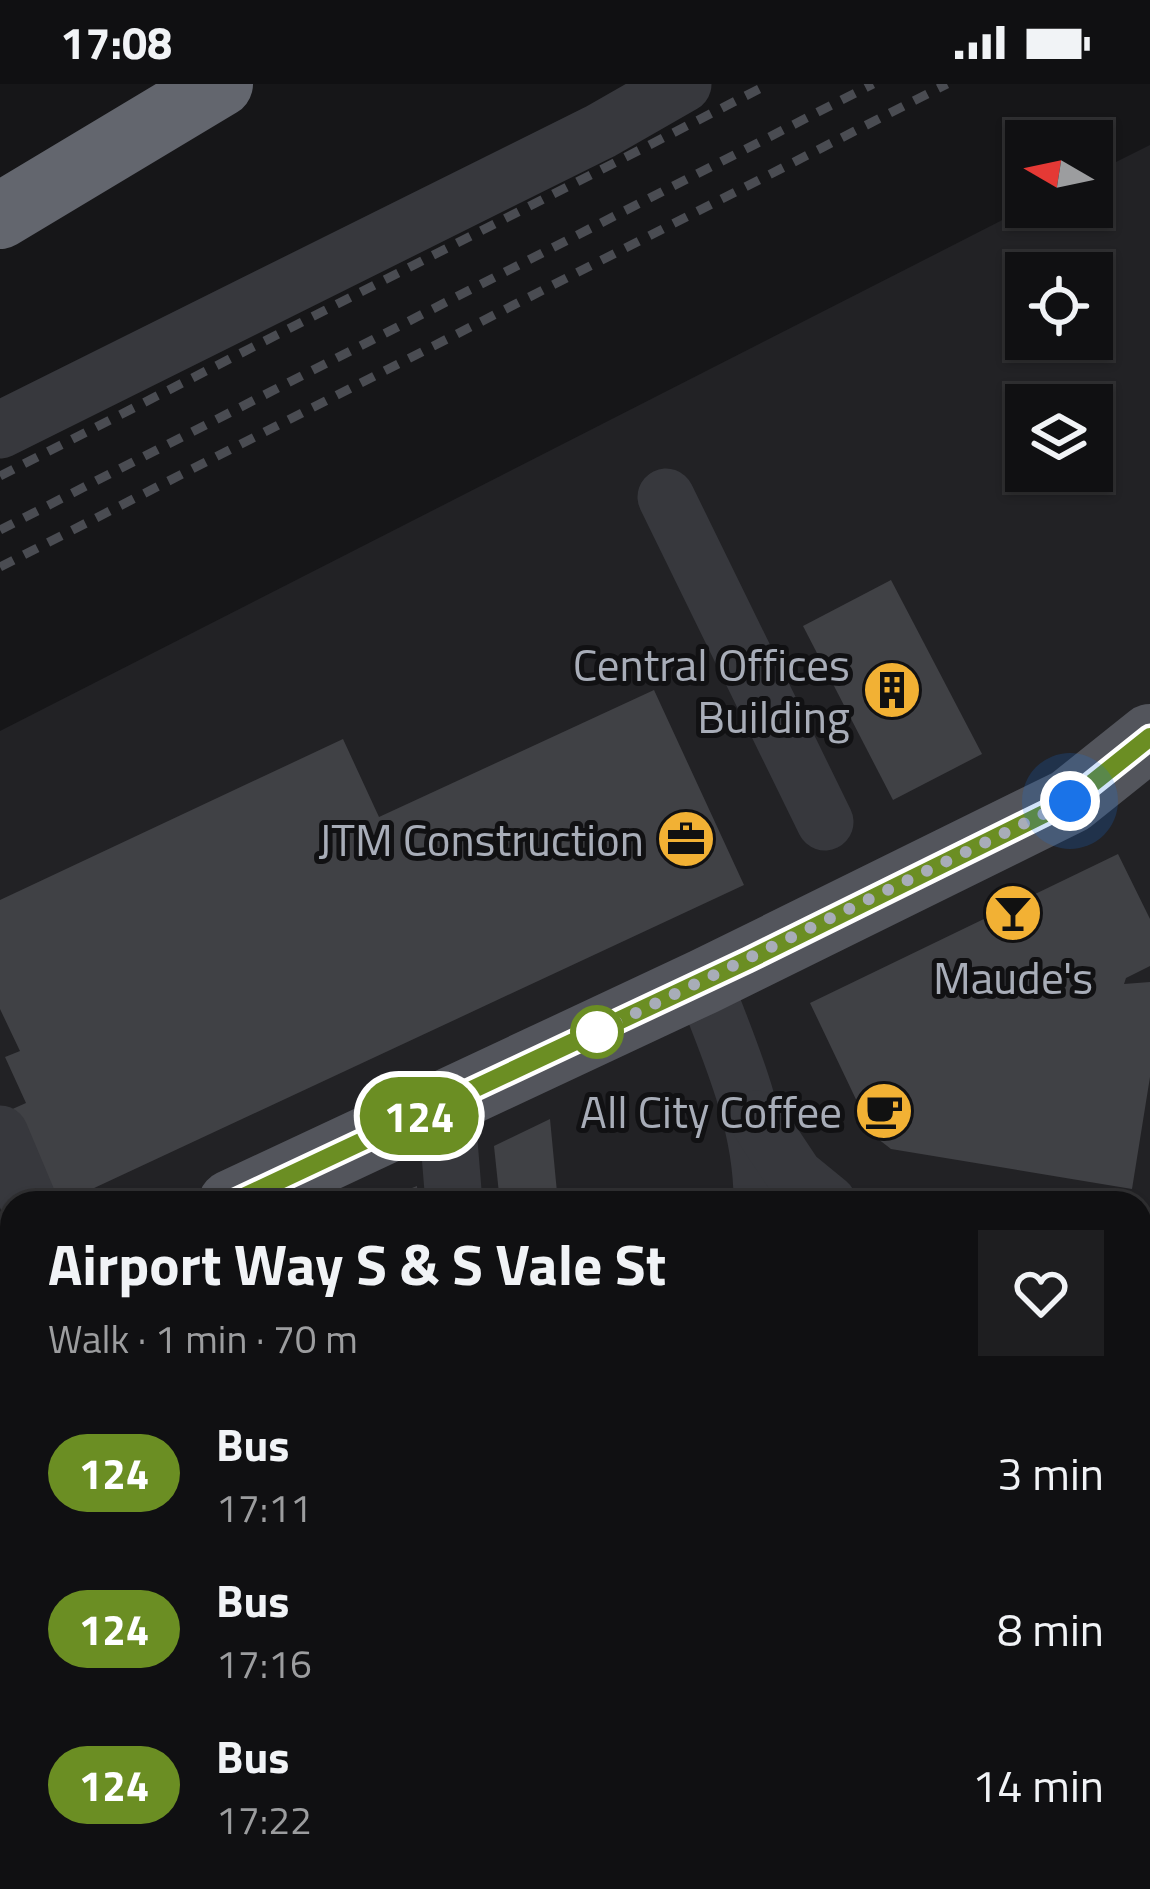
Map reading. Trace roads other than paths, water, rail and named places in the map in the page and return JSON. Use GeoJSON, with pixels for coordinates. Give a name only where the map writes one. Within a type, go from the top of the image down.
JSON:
{"type":"FeatureCollection","features":[{"type":"Feature","properties":{"kind":"highway"},"geometry":{"type":"LineString","coordinates":[[0,216],[220,84]]}},
{"type":"Feature","properties":{"kind":"main road"},"geometry":{"type":"LineString","coordinates":[[257,1191],[703,982],[1070,801],[1150,737]]}},
{"type":"Feature","properties":{"kind":"street"},"geometry":{"type":"LineString","coordinates":[[0,430],[580,141],[683,84]]}},
{"type":"Feature","properties":{"kind":"street"},"geometry":{"type":"LineString","coordinates":[[666,497],[825,821]]}},
{"type":"Feature","properties":{"kind":"street"},"geometry":{"type":"LineString","coordinates":[[703,982],[748,1106],[762,1191]]}},
{"type":"Feature","properties":{"kind":"street"},"geometry":{"type":"LineString","coordinates":[[446,1104],[453,1191]]}},
{"type":"Feature","properties":{"kind":"street"},"geometry":{"type":"LineString","coordinates":[[748,1106],[795,1176],[813,1191]]}},
{"type":"Feature","properties":{"kind":"street"},"geometry":{"type":"LineString","coordinates":[[0,1134],[24,1191]]}},
{"type":"Feature","properties":{"kind":"railway"},"geometry":{"type":"LineString","coordinates":[[0,476],[769,84]]}},
{"type":"Feature","properties":{"kind":"railway"},"geometry":{"type":"LineString","coordinates":[[0,530],[873,84]]}},
{"type":"Feature","properties":{"kind":"railway"},"geometry":{"type":"LineString","coordinates":[[0,567],[947,84]]}},
{"type":"Feature","properties":{"kind":"place","name":"Central Offices Building"},"geometry":{"type":"Point","coordinates":[892,690]}},
{"type":"Feature","properties":{"kind":"place","name":"JTM Construction"},"geometry":{"type":"Point","coordinates":[686,839]}},
{"type":"Feature","properties":{"kind":"place","name":"Maude's"},"geometry":{"type":"Point","coordinates":[1013,913]}},
{"type":"Feature","properties":{"kind":"place","name":"All City Coffee"},"geometry":{"type":"Point","coordinates":[884,1111]}}]}
